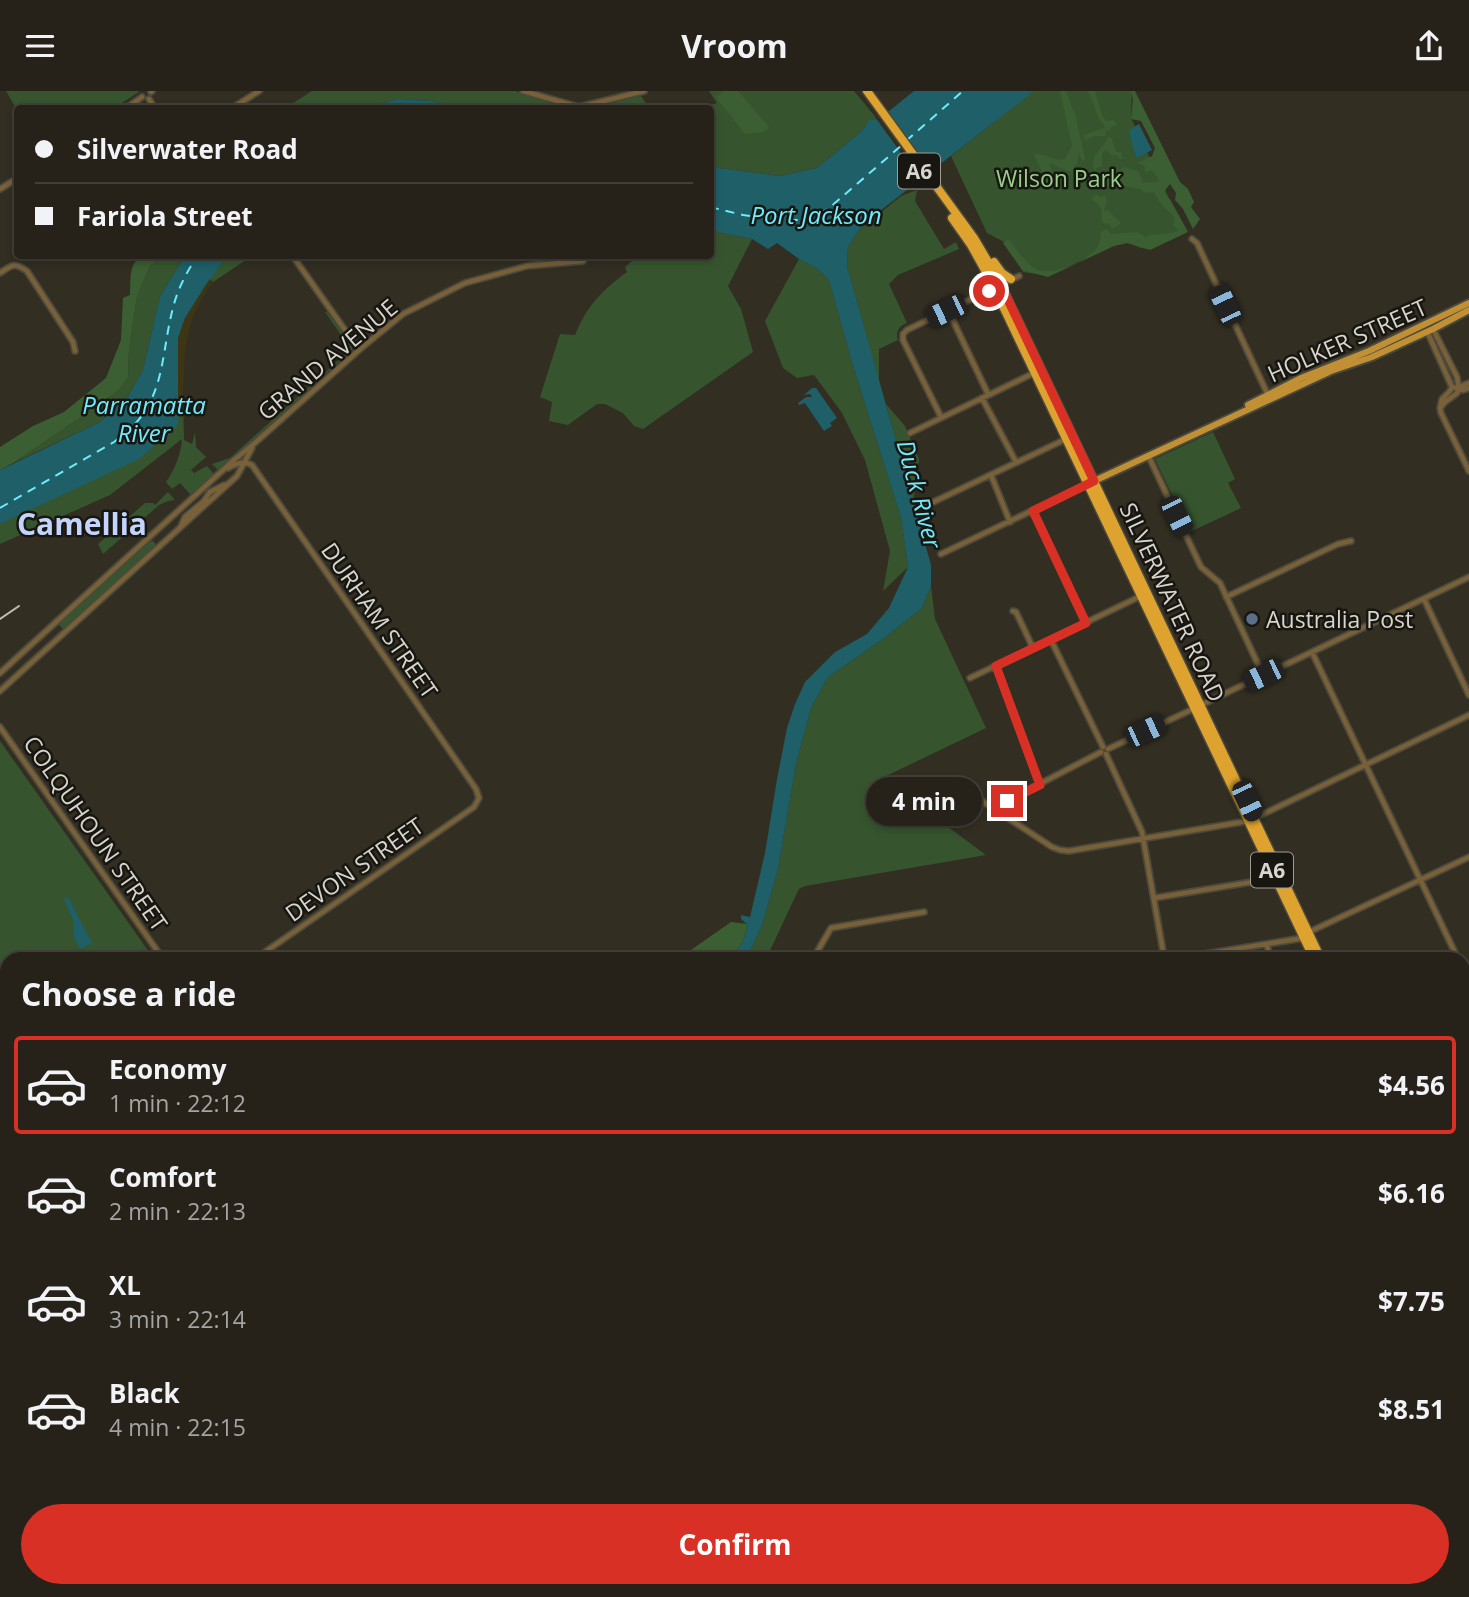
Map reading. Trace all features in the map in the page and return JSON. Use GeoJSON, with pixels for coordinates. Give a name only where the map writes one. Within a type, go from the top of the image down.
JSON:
{"type":"FeatureCollection","features":[{"type":"Feature","properties":{"kind":"highway","name":"SILVERWATER ROAD"},"geometry":{"type":"LineString","coordinates":[[861,91],[872,102],[971,239],[998,286],[1307,935],[1312,952]]}},
{"type":"Feature","properties":{"kind":"highway","name":"SILVERWATER ROAD"},"geometry":{"type":"LineString","coordinates":[[867,91],[872,102]]}},
{"type":"Feature","properties":{"kind":"highway"},"geometry":{"type":"LineString","coordinates":[[971,239],[992,258],[1002,273],[1015,278]]}},
{"type":"Feature","properties":{"kind":"highway","name":"SILVERWATER ROAD"},"geometry":{"type":"LineString","coordinates":[[998,286],[1066,439],[1091,483],[1142,596],[1198,707]]}},
{"type":"Feature","properties":{"kind":"highway","name":"SILVERWATER ROAD"},"geometry":{"type":"LineString","coordinates":[[1252,820],[1276,878],[1317,952]]}},
{"type":"Feature","properties":{"kind":"main road","name":"HOLKER STREET"},"geometry":{"type":"LineString","coordinates":[[1429,327],[1469,303]]}},
{"type":"Feature","properties":{"kind":"main road","name":"HOLKER STREET"},"geometry":{"type":"LineString","coordinates":[[1091,483],[1241,411],[1321,369],[1469,310]]}},
{"type":"Feature","properties":{"kind":"street"},"geometry":{"type":"LineString","coordinates":[[149,99],[151,91]]}},
{"type":"Feature","properties":{"kind":"street"},"geometry":{"type":"LineString","coordinates":[[237,105],[258,91]]}},
{"type":"Feature","properties":{"kind":"street"},"geometry":{"type":"LineString","coordinates":[[523,91],[572,105]]}},
{"type":"Feature","properties":{"kind":"street"},"geometry":{"type":"LineString","coordinates":[[545,91],[547,98]]}},
{"type":"Feature","properties":{"kind":"street"},"geometry":{"type":"LineString","coordinates":[[611,91],[615,98]]}},
{"type":"Feature","properties":{"kind":"street"},"geometry":{"type":"LineString","coordinates":[[587,105],[644,91]]}},
{"type":"Feature","properties":{"kind":"street"},"geometry":{"type":"LineString","coordinates":[[143,94],[153,105]]}},
{"type":"Feature","properties":{"kind":"street"},"geometry":{"type":"LineString","coordinates":[[1192,239],[1197,243],[1269,396]]}},
{"type":"Feature","properties":{"kind":"street"},"geometry":{"type":"LineString","coordinates":[[295,259],[359,350]]}},
{"type":"Feature","properties":{"kind":"street","name":"GRAND AVENUE"},"geometry":{"type":"LineString","coordinates":[[0,673],[155,539],[167,522],[219,473],[403,314],[465,283],[527,266],[583,261]]}},
{"type":"Feature","properties":{"kind":"street"},"geometry":{"type":"LineString","coordinates":[[0,273],[12,265],[27,271],[73,342],[75,351]]}},
{"type":"Feature","properties":{"kind":"street"},"geometry":{"type":"LineString","coordinates":[[941,417],[903,340],[903,334],[1015,278]]}},
{"type":"Feature","properties":{"kind":"street"},"geometry":{"type":"LineString","coordinates":[[948,310],[988,395]]}},
{"type":"Feature","properties":{"kind":"street"},"geometry":{"type":"LineString","coordinates":[[1429,327],[1452,387],[1442,398],[1441,414],[1469,471]]}},
{"type":"Feature","properties":{"kind":"street"},"geometry":{"type":"LineString","coordinates":[[1429,327],[1460,384],[1457,393],[1440,408]]}},
{"type":"Feature","properties":{"kind":"street"},"geometry":{"type":"LineString","coordinates":[[911,433],[1035,373]]}},
{"type":"Feature","properties":{"kind":"street"},"geometry":{"type":"LineString","coordinates":[[1452,387],[1462,390],[1469,385]]}},
{"type":"Feature","properties":{"kind":"street"},"geometry":{"type":"LineString","coordinates":[[982,398],[1016,462]]}},
{"type":"Feature","properties":{"kind":"street"},"geometry":{"type":"LineString","coordinates":[[927,505],[1066,439]]}},
{"type":"Feature","properties":{"kind":"street","name":"GRAND AVENUE"},"geometry":{"type":"LineString","coordinates":[[0,691],[237,476],[256,442]]}},
{"type":"Feature","properties":{"kind":"street"},"geometry":{"type":"LineString","coordinates":[[249,453],[254,469]]}},
{"type":"Feature","properties":{"kind":"street"},"geometry":{"type":"LineString","coordinates":[[1148,455],[1201,567],[1218,581],[1263,675]]}},
{"type":"Feature","properties":{"kind":"street"},"geometry":{"type":"LineString","coordinates":[[229,483],[223,482],[219,473],[244,463],[249,463],[254,469]]}},
{"type":"Feature","properties":{"kind":"street"},"geometry":{"type":"LineString","coordinates":[[237,476],[246,469],[254,469]]}},
{"type":"Feature","properties":{"kind":"street","name":"DURHAM STREET"},"geometry":{"type":"LineString","coordinates":[[254,469],[476,789],[479,798],[474,807]]}},
{"type":"Feature","properties":{"kind":"street"},"geometry":{"type":"LineString","coordinates":[[991,475],[1010,521]]}},
{"type":"Feature","properties":{"kind":"street","name":"HOLKER STREET"},"geometry":{"type":"LineString","coordinates":[[941,554],[1091,483]]}},
{"type":"Feature","properties":{"kind":"street"},"geometry":{"type":"LineString","coordinates":[[195,497],[203,505]]}},
{"type":"Feature","properties":{"kind":"street"},"geometry":{"type":"LineString","coordinates":[[1033,511],[1086,623]]}},
{"type":"Feature","properties":{"kind":"street"},"geometry":{"type":"LineString","coordinates":[[167,522],[178,530]]}},
{"type":"Feature","properties":{"kind":"street"},"geometry":{"type":"LineString","coordinates":[[155,539],[163,544]]}},
{"type":"Feature","properties":{"kind":"street"},"geometry":{"type":"LineString","coordinates":[[1226,597],[1338,544],[1351,541]]}},
{"type":"Feature","properties":{"kind":"street"},"geometry":{"type":"LineString","coordinates":[[998,812],[1007,801],[1104,751],[1469,577]]}},
{"type":"Feature","properties":{"kind":"street"},"geometry":{"type":"LineString","coordinates":[[970,678],[1142,596]]}},
{"type":"Feature","properties":{"kind":"street"},"geometry":{"type":"LineString","coordinates":[[1424,599],[1469,695]]}},
{"type":"Feature","properties":{"kind":"street"},"geometry":{"type":"LineString","coordinates":[[1013,611],[1016,612],[1033,648]]}},
{"type":"Feature","properties":{"kind":"street"},"geometry":{"type":"LineString","coordinates":[[54,624],[63,634]]}},
{"type":"Feature","properties":{"kind":"street"},"geometry":{"type":"LineString","coordinates":[[1051,640],[1140,826],[1163,952]]}},
{"type":"Feature","properties":{"kind":"street"},"geometry":{"type":"LineString","coordinates":[[29,647],[38,657]]}},
{"type":"Feature","properties":{"kind":"street"},"geometry":{"type":"LineString","coordinates":[[1312,652],[1455,952]]}},
{"type":"Feature","properties":{"kind":"street"},"geometry":{"type":"LineString","coordinates":[[996,666],[1040,785]]}},
{"type":"Feature","properties":{"kind":"street"},"geometry":{"type":"LineString","coordinates":[[979,799],[1060,850],[1069,851],[1143,839],[1252,820],[1469,715]]}},
{"type":"Feature","properties":{"kind":"street","name":"COLQUHOUN STREET"},"geometry":{"type":"LineString","coordinates":[[0,727],[158,952]]}},
{"type":"Feature","properties":{"kind":"street","name":"DEVON STREET"},"geometry":{"type":"LineString","coordinates":[[265,952],[474,807]]}},
{"type":"Feature","properties":{"kind":"street"},"geometry":{"type":"LineString","coordinates":[[1233,952],[1307,935],[1469,857]]}},
{"type":"Feature","properties":{"kind":"street"},"geometry":{"type":"LineString","coordinates":[[1154,898],[1276,878]]}},
{"type":"Feature","properties":{"kind":"street"},"geometry":{"type":"LineString","coordinates":[[817,952],[831,928],[924,912]]}},
{"type":"Feature","properties":{"kind":"street"},"geometry":{"type":"LineString","coordinates":[[1267,944],[1269,952]]}},
{"type":"Feature","properties":{"kind":"green space"},"geometry":{"type":"Polygon","coordinates":[[[6,91],[139,92],[119,105],[14,105],[6,91]]]}},
{"type":"Feature","properties":{"kind":"green space"},"geometry":{"type":"Polygon","coordinates":[[[312,91],[515,91],[558,105],[451,105],[398,99],[375,105],[290,105],[312,91]]]}},
{"type":"Feature","properties":{"kind":"green space"},"geometry":{"type":"Polygon","coordinates":[[[709,91],[854,91],[878,120],[868,122],[863,130],[817,168],[780,176],[714,167],[714,105],[710,105],[717,103],[709,91]]]}},
{"type":"Feature","properties":{"kind":"green space"},"geometry":{"type":"Polygon","coordinates":[[[724,91],[738,91],[769,127],[763,132],[745,134],[716,97],[724,91]]]}},
{"type":"Feature","properties":{"kind":"green space","name":"Wilson Park"},"geometry":{"type":"Polygon","coordinates":[[[1033,91],[1132,91],[1131,118],[1185,232],[1150,249],[1122,241],[1055,273],[1044,275],[1023,272],[1006,243],[987,233],[951,156],[1033,91]]]}},
{"type":"Feature","properties":{"kind":"green space"},"geometry":{"type":"Polygon","coordinates":[[[1060,91],[1066,91],[1076,117],[1085,159],[1082,161],[1079,152],[1077,164],[1071,172],[1049,163],[1053,173],[1056,171],[1060,176],[1057,179],[1059,184],[1048,185],[1034,154],[1064,160],[1072,146],[1060,91]]]}},
{"type":"Feature","properties":{"kind":"green space"},"geometry":{"type":"Polygon","coordinates":[[[1088,91],[1095,91],[1103,118],[1107,121],[1114,120],[1117,125],[1106,130],[1105,136],[1085,140],[1084,135],[1105,126],[1099,119],[1088,91]]]}},
{"type":"Feature","properties":{"kind":"green space"},"geometry":{"type":"Polygon","coordinates":[[[1131,91],[1135,91],[1180,182],[1188,189],[1194,202],[1191,207],[1200,219],[1193,229],[1175,200],[1176,193],[1170,184],[1164,192],[1188,232],[1150,250],[1128,243],[1114,246],[1048,277],[1022,270],[1003,243],[1008,239],[1030,265],[1038,270],[1053,271],[1070,266],[1093,253],[1101,232],[1106,229],[1111,234],[1137,232],[1147,238],[1149,235],[1179,231],[1173,226],[1175,218],[1160,203],[1154,192],[1144,193],[1141,189],[1110,183],[1109,188],[1103,179],[1098,177],[1100,174],[1104,177],[1125,167],[1139,172],[1143,183],[1159,181],[1151,170],[1145,172],[1145,166],[1137,163],[1152,156],[1155,148],[1141,121],[1131,119],[1131,91]]]}},
{"type":"Feature","properties":{"kind":"green space"},"geometry":{"type":"Polygon","coordinates":[[[641,96],[647,105],[604,105],[641,96]]]}},
{"type":"Feature","properties":{"kind":"green space"},"geometry":{"type":"Polygon","coordinates":[[[1109,137],[1116,152],[1121,152],[1123,159],[1112,156],[1107,150],[1102,153],[1102,166],[1096,168],[1095,173],[1092,163],[1094,157],[1109,137]]]}},
{"type":"Feature","properties":{"kind":"green space"},"geometry":{"type":"Polygon","coordinates":[[[917,190],[915,201],[944,249],[956,242],[959,249],[898,275],[889,284],[907,323],[898,330],[898,340],[879,349],[879,382],[847,266],[848,247],[858,231],[901,196],[917,190]]]}},
{"type":"Feature","properties":{"kind":"green space"},"geometry":{"type":"Polygon","coordinates":[[[1096,194],[1099,197],[1106,196],[1104,211],[1108,210],[1121,223],[1113,229],[1109,224],[1102,223],[1101,208],[1092,199],[1096,194]]]}},
{"type":"Feature","properties":{"kind":"green space"},"geometry":{"type":"Polygon","coordinates":[[[714,230],[752,239],[728,286],[741,309],[753,352],[643,429],[634,426],[623,413],[605,404],[597,404],[568,425],[549,421],[552,402],[540,397],[560,334],[575,335],[596,300],[627,272],[625,267],[634,259],[714,259],[714,230]]]}},
{"type":"Feature","properties":{"kind":"green space"},"geometry":{"type":"Polygon","coordinates":[[[138,259],[158,259],[150,266],[137,297],[129,349],[128,378],[120,389],[93,409],[0,470],[0,447],[33,426],[64,412],[106,378],[121,340],[123,298],[130,295],[134,263],[138,259]]]}},
{"type":"Feature","properties":{"kind":"green space"},"geometry":{"type":"Polygon","coordinates":[[[158,259],[183,259],[160,296],[143,370],[129,395],[100,422],[13,463],[93,409],[120,389],[128,378],[129,349],[137,297],[150,266],[158,259]]]}},
{"type":"Feature","properties":{"kind":"green space"},"geometry":{"type":"Polygon","coordinates":[[[225,259],[248,259],[213,282],[209,279],[225,259]]]}},
{"type":"Feature","properties":{"kind":"green space"},"geometry":{"type":"Polygon","coordinates":[[[799,259],[818,269],[829,280],[901,518],[908,567],[883,591],[890,551],[865,460],[842,413],[814,375],[797,378],[783,368],[765,321],[799,259]]]}},
{"type":"Feature","properties":{"kind":"green space"},"geometry":{"type":"Polygon","coordinates":[[[325,312],[352,346],[352,350],[219,471],[212,464],[230,458],[350,350],[325,312]]]}},
{"type":"Feature","properties":{"kind":"green space"},"geometry":{"type":"Polygon","coordinates":[[[178,397],[183,398],[184,440],[192,444],[195,432],[196,447],[206,457],[191,470],[194,473],[207,466],[214,474],[191,495],[180,483],[172,489],[166,482],[177,461],[182,439],[110,495],[0,544],[0,524],[178,425],[178,397]]]}},
{"type":"Feature","properties":{"kind":"green space"},"geometry":{"type":"Polygon","coordinates":[[[886,404],[905,426],[919,459],[913,504],[886,404]]]}},
{"type":"Feature","properties":{"kind":"green space"},"geometry":{"type":"Polygon","coordinates":[[[1213,432],[1235,479],[1228,483],[1241,508],[1190,532],[1155,459],[1213,432]]]}},
{"type":"Feature","properties":{"kind":"green space"},"geometry":{"type":"Polygon","coordinates":[[[168,492],[175,500],[159,505],[103,554],[98,544],[145,503],[155,505],[168,492]]]}},
{"type":"Feature","properties":{"kind":"green space"},"geometry":{"type":"Polygon","coordinates":[[[153,541],[156,547],[67,628],[63,629],[59,625],[148,542],[153,541]]]}},
{"type":"Feature","properties":{"kind":"green space"},"geometry":{"type":"Polygon","coordinates":[[[931,586],[935,619],[986,728],[882,778],[986,855],[805,886],[799,889],[769,952],[749,952],[762,925],[778,869],[796,764],[811,708],[828,677],[922,608],[931,586]]]}},
{"type":"Feature","properties":{"kind":"green space"},"geometry":{"type":"Polygon","coordinates":[[[0,741],[149,952],[0,952],[0,741]]]}},
{"type":"Feature","properties":{"kind":"green space"},"geometry":{"type":"Polygon","coordinates":[[[731,922],[748,924],[736,952],[688,952],[731,922]]]}},
{"type":"Feature","properties":{"kind":"sand"},"geometry":{"type":"Polygon","coordinates":[[[209,279],[213,282],[191,324],[185,351],[183,398],[178,397],[178,338],[185,318],[209,279]]]}},
{"type":"Feature","properties":{"kind":"water","name":"Port Jackson"},"geometry":{"type":"Polygon","coordinates":[[[914,91],[1034,91],[880,211],[858,231],[848,247],[847,266],[931,565],[931,586],[922,608],[828,677],[811,708],[796,764],[778,869],[762,925],[749,952],[736,952],[748,925],[741,919],[741,915],[750,917],[765,853],[787,728],[795,704],[805,682],[835,652],[867,634],[889,608],[908,567],[901,518],[829,280],[818,269],[777,243],[768,249],[752,239],[714,230],[714,167],[780,176],[817,168],[863,130],[869,120],[878,120],[914,91]]]}},
{"type":"Feature","properties":{"kind":"water"},"geometry":{"type":"Polygon","coordinates":[[[398,99],[451,105],[375,105],[398,99]]]}},
{"type":"Feature","properties":{"kind":"water"},"geometry":{"type":"Polygon","coordinates":[[[1139,124],[1152,150],[1137,158],[1129,130],[1139,124]]]}},
{"type":"Feature","properties":{"kind":"water","name":"Parramatta River"},"geometry":{"type":"Polygon","coordinates":[[[183,259],[225,259],[185,318],[178,338],[178,425],[139,459],[0,524],[0,470],[100,422],[129,395],[143,370],[160,296],[183,259]]]}},
{"type":"Feature","properties":{"kind":"water"},"geometry":{"type":"Polygon","coordinates":[[[816,388],[837,418],[830,423],[832,426],[824,431],[805,403],[798,403],[806,397],[812,397],[810,394],[804,395],[816,388]]]}},
{"type":"Feature","properties":{"kind":"water"},"geometry":{"type":"Polygon","coordinates":[[[68,897],[92,943],[80,949],[74,937],[73,920],[64,899],[68,897]]]}},
{"type":"Feature","properties":{"kind":"pier"},"geometry":{"type":"Polygon","coordinates":[[[879,113],[932,174],[922,182],[875,117],[879,113]]]}},
{"type":"Feature","properties":{"kind":"ferry route"},"geometry":{"type":"LineString","coordinates":[[906,141],[963,91]]}},
{"type":"Feature","properties":{"kind":"ferry route"},"geometry":{"type":"LineString","coordinates":[[714,208],[779,220],[805,220],[828,209],[902,145]]}},
{"type":"Feature","properties":{"kind":"ferry route"},"geometry":{"type":"LineString","coordinates":[[0,508],[114,442],[131,428],[144,412],[159,379],[176,297],[196,259]]}},
{"type":"Feature","properties":{"kind":"tram line"},"geometry":{"type":"LineString","coordinates":[[0,619],[19,606]]}},
{"type":"Feature","properties":{"kind":"place","name":"Australia Post"},"geometry":{"type":"Point","coordinates":[1252,619]}},
{"type":"Feature","properties":{"kind":"district","name":"Camellia"},"geometry":{"type":"Point","coordinates":[82,523]}},
{"type":"Feature","properties":{"kind":"route"},"geometry":{"type":"LineString","coordinates":[[989,291],[1001,285],[1094,481],[1033,511],[1086,623],[996,666],[1040,785],[1007,801]]}},
{"type":"Feature","properties":{"kind":"water label","name":"Duck River"},"geometry":{"type":"Point","coordinates":[920,494]}}]}
